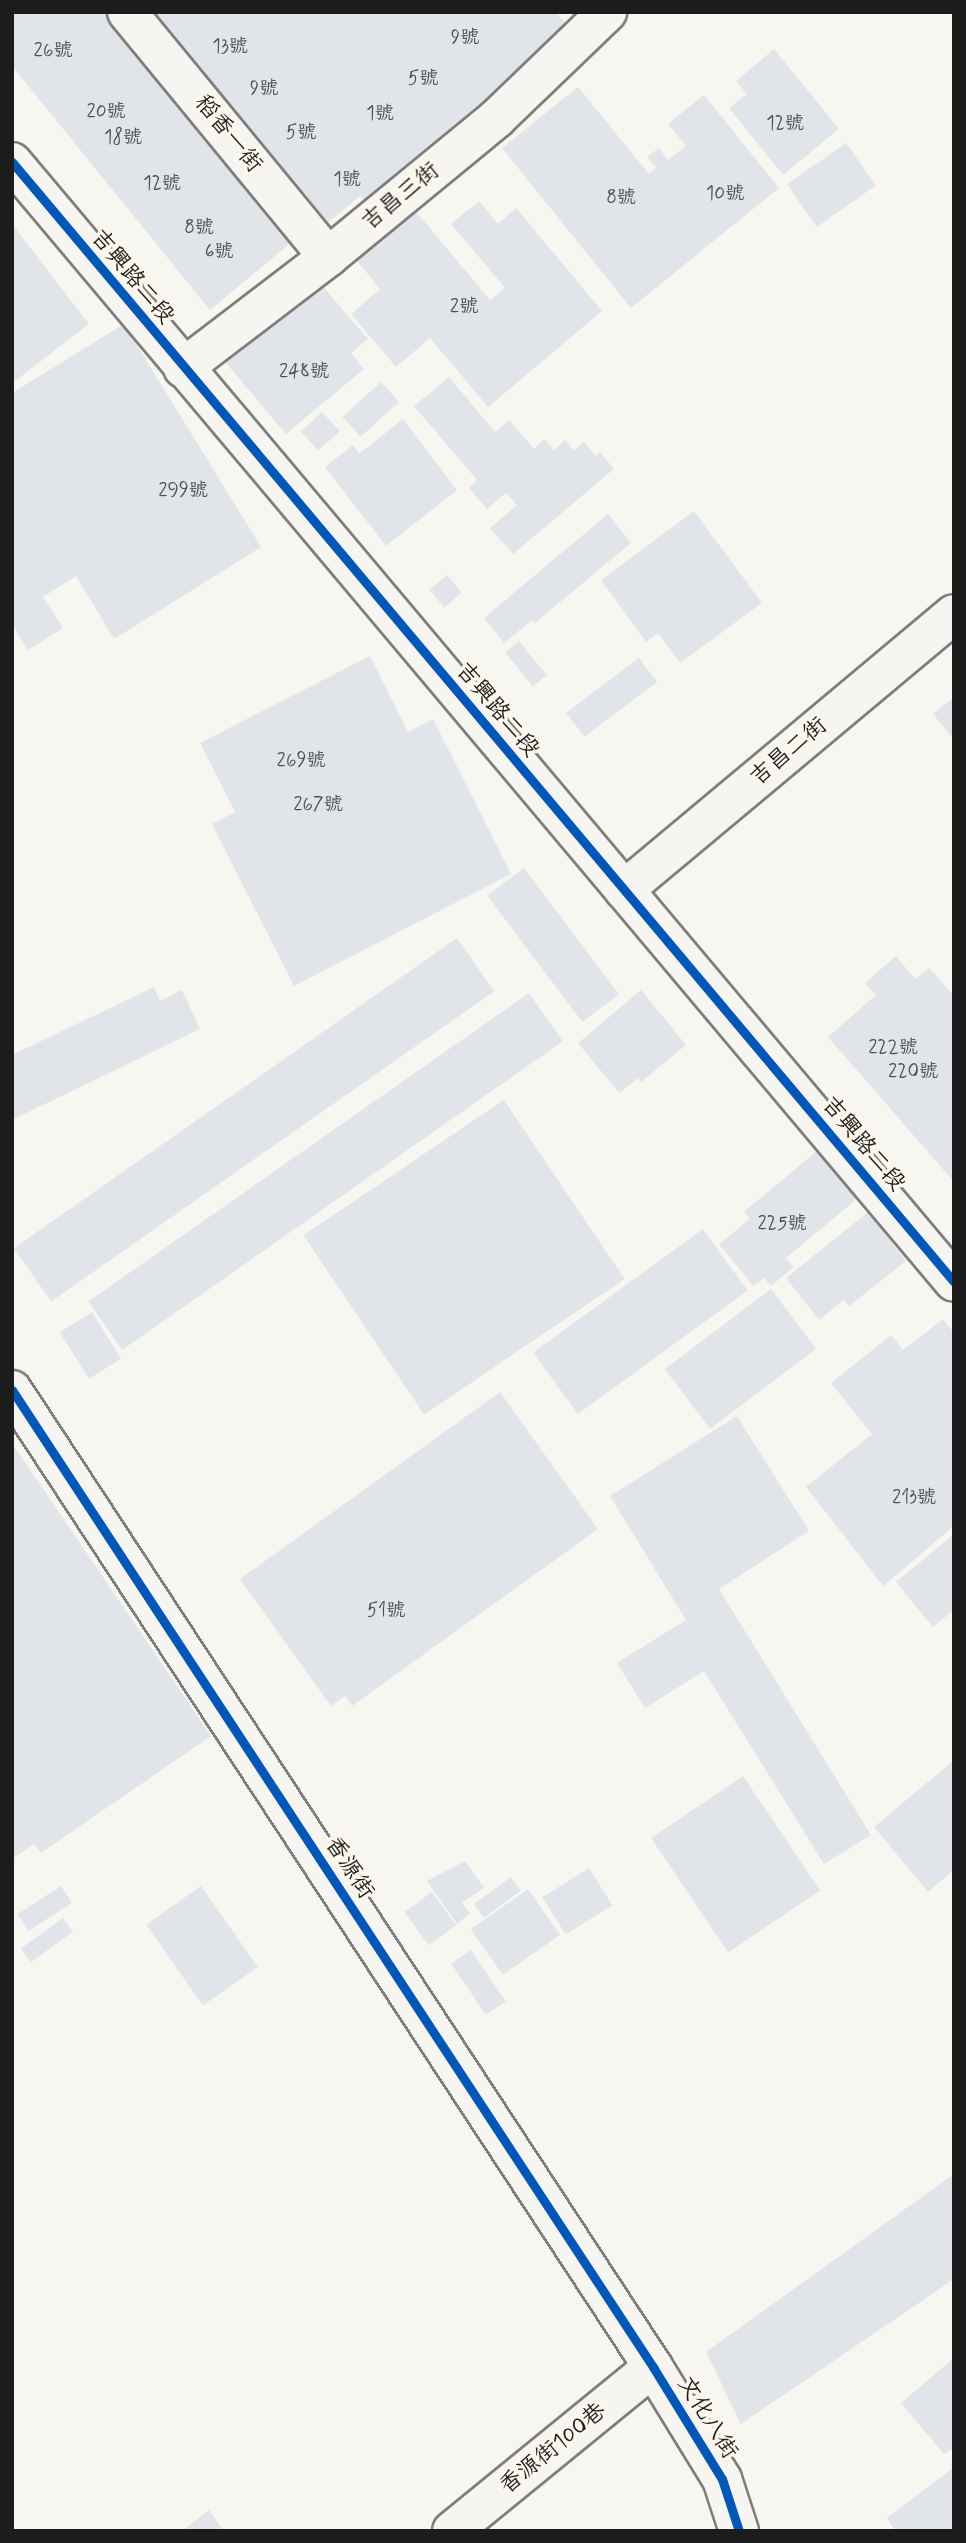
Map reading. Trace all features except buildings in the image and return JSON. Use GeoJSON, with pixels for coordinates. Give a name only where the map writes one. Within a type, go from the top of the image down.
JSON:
{"type":"FeatureCollection","features":[{"type":"Feature","properties":{"kind":"street","name":"稻香一街"},"geometry":{"type":"LineString","coordinates":[[127,12],[328,257]]}},
{"type":"Feature","properties":{"kind":"street","name":"吉昌三街"},"geometry":{"type":"LineString","coordinates":[[183,368],[328,257],[497,118],[607,12]]}},
{"type":"Feature","properties":{"kind":"street","name":"吉興路二段"},"geometry":{"type":"LineString","coordinates":[[12,162],[954,1282]]}},
{"type":"Feature","properties":{"kind":"street","name":"吉昌二街"},"geometry":{"type":"LineString","coordinates":[[624,890],[954,614]]}},
{"type":"Feature","properties":{"kind":"street","name":"香源街"},"geometry":{"type":"LineString","coordinates":[[12,1390],[653,2367]]}},
{"type":"Feature","properties":{"kind":"street","name":"香源街100巷"},"geometry":{"type":"LineString","coordinates":[[452,2531],[653,2367]]}},
{"type":"Feature","properties":{"kind":"street","name":"文化八街"},"geometry":{"type":"LineString","coordinates":[[653,2367],[722,2479],[739,2531]]}},
{"type":"Feature","properties":{"kind":"cycle path"},"geometry":{"type":"LineString","coordinates":[[12,162],[954,1282]]}},
{"type":"Feature","properties":{"kind":"cycle path"},"geometry":{"type":"LineString","coordinates":[[12,1390],[653,2367],[722,2479],[739,2531]]}}]}
